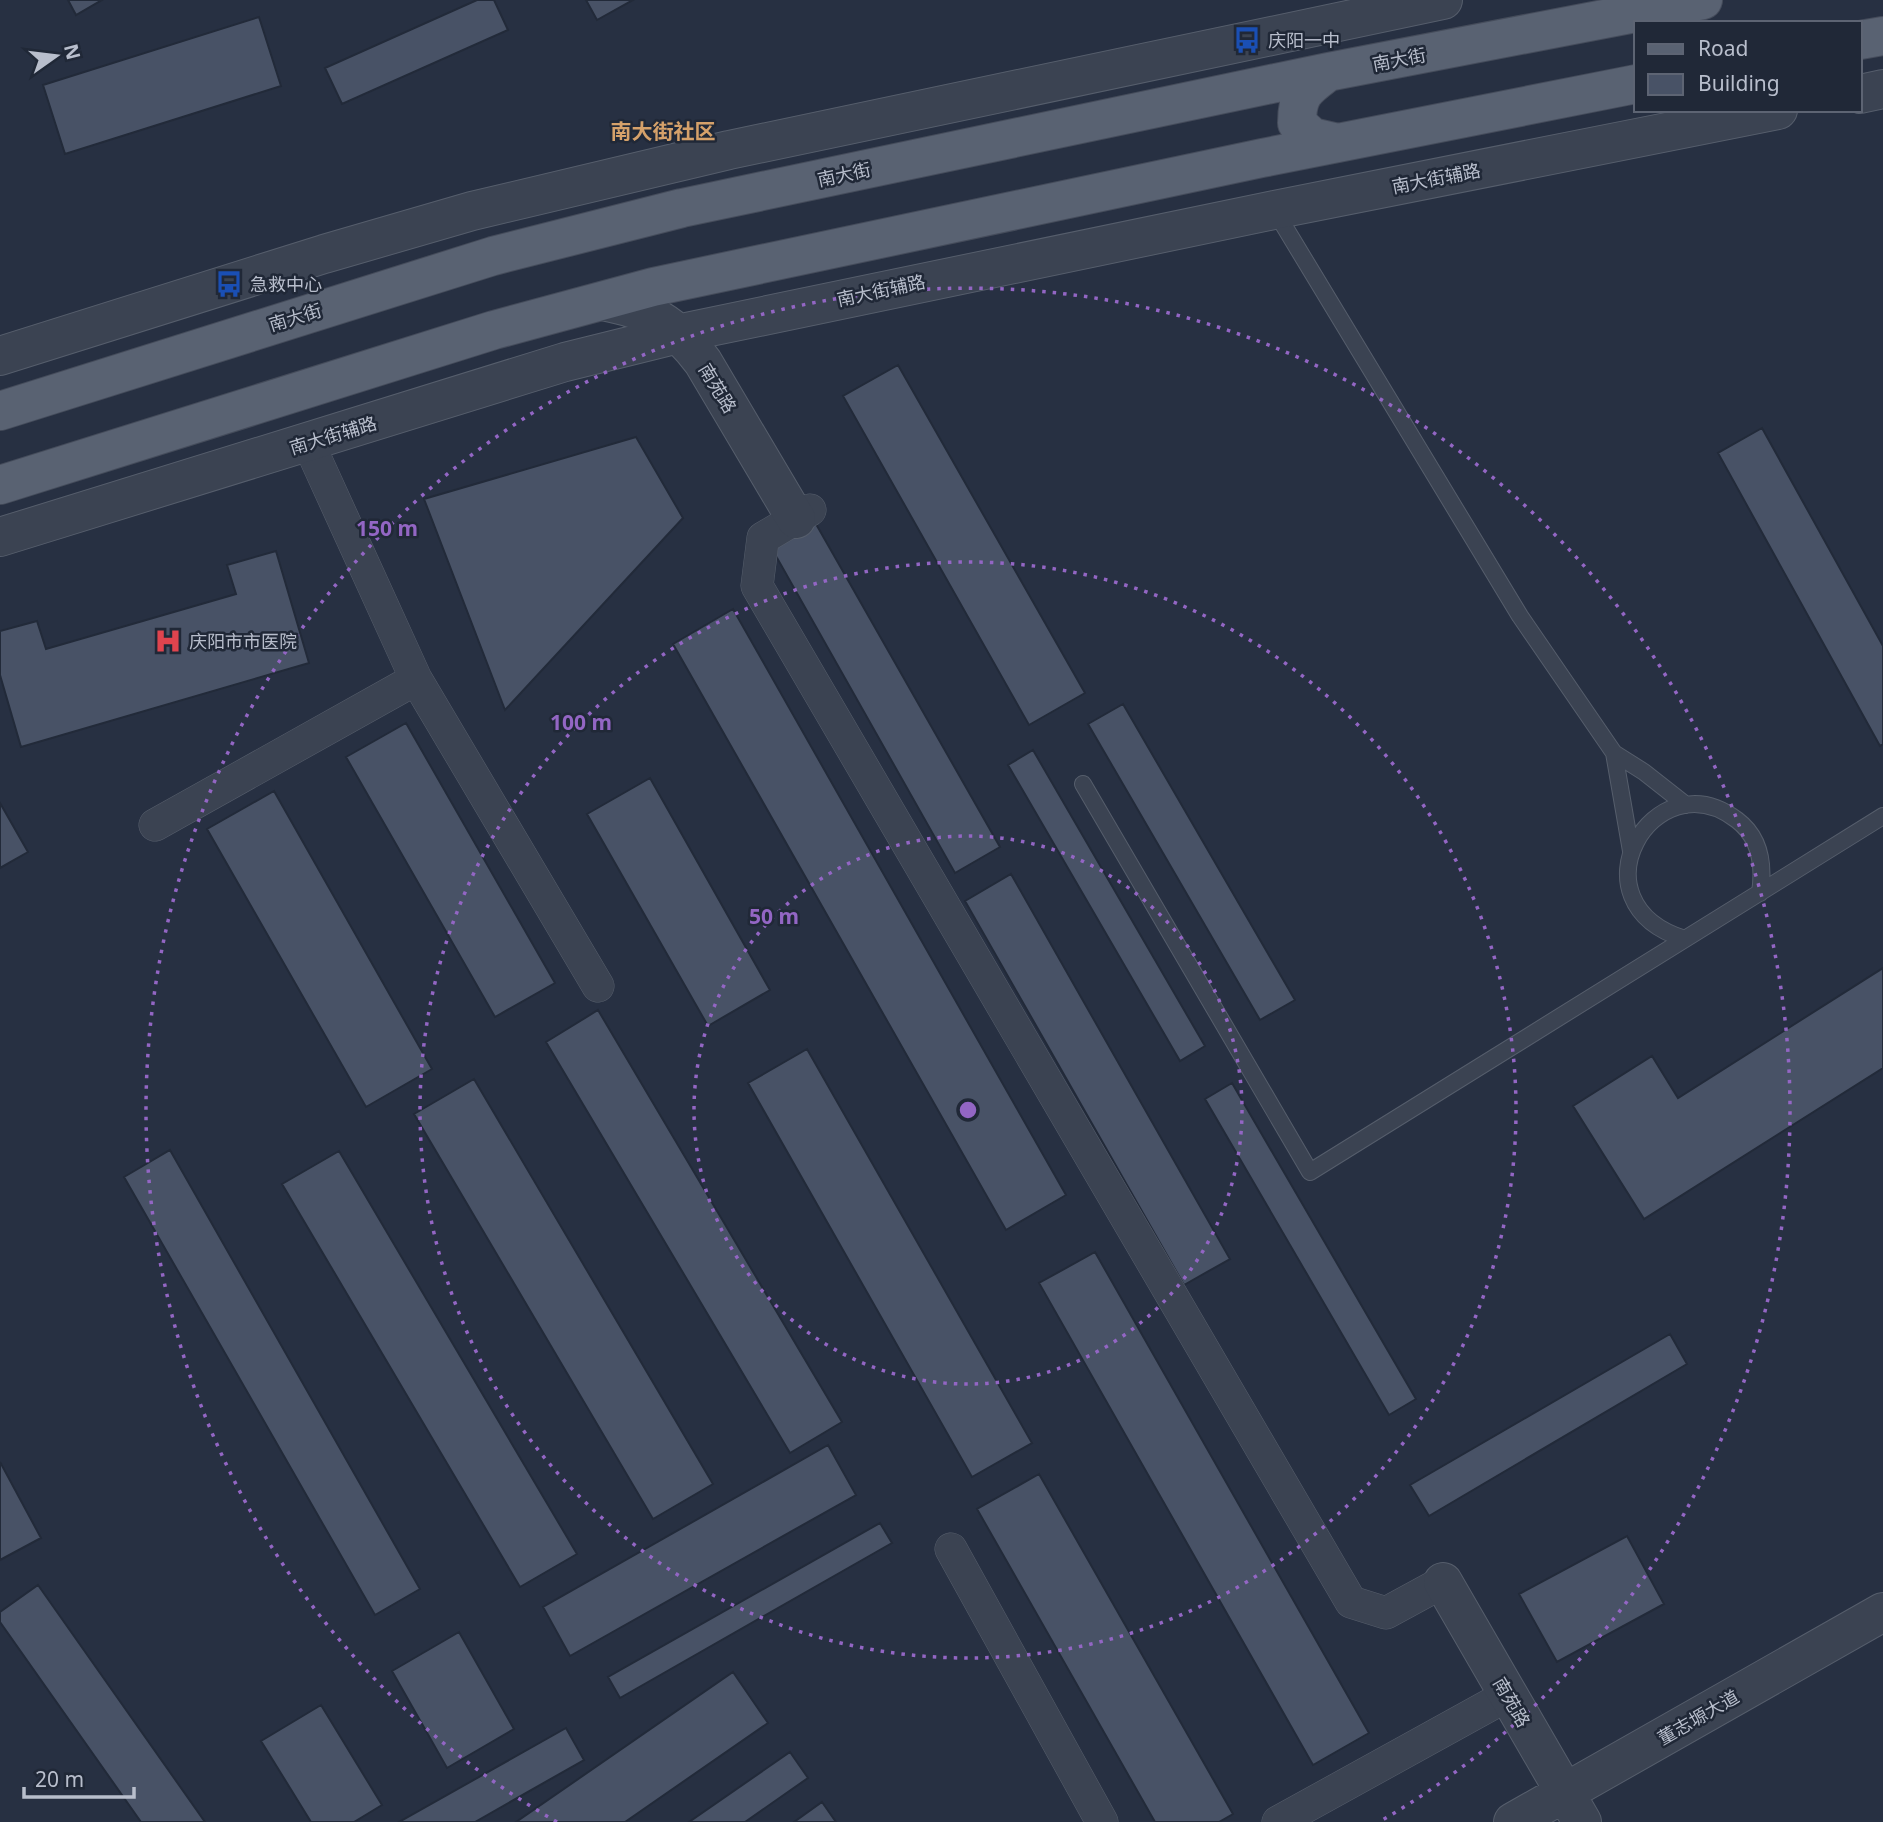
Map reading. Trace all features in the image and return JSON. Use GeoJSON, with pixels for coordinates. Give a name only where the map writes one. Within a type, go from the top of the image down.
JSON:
{"type":"FeatureCollection","features":[{"type":"Feature","properties":{"kind":"main road","name":"南大街"},"geometry":{"type":"LineString","coordinates":[[0,411],[520,249],[682,208],[1328,72],[1703,0]]}},
{"type":"Feature","properties":{"kind":"main road"},"geometry":{"type":"LineString","coordinates":[[1862,40],[1883,36]]}},
{"type":"Feature","properties":{"kind":"main road"},"geometry":{"type":"LineString","coordinates":[[1328,72],[1307,88],[1297,105],[1297,122],[1312,137],[1338,143]]}},
{"type":"Feature","properties":{"kind":"main road"},"geometry":{"type":"LineString","coordinates":[[0,485],[494,330],[653,287],[1338,143],[1634,84]]}},
{"type":"Feature","properties":{"kind":"street"},"geometry":{"type":"LineString","coordinates":[[0,356],[324,254],[499,204],[743,147],[1443,0]]}},
{"type":"Feature","properties":{"kind":"street"},"geometry":{"type":"LineString","coordinates":[[1862,94],[1883,89]]}},
{"type":"Feature","properties":{"kind":"street","name":"南大街辅路"},"geometry":{"type":"LineString","coordinates":[[0,537],[565,362],[695,330],[1274,210],[1768,112]]}},
{"type":"Feature","properties":{"kind":"street"},"geometry":{"type":"LineString","coordinates":[[695,330],[710,315],[717,298],[729,282],[746,268]]}},
{"type":"Feature","properties":{"kind":"street","name":"南苑路"},"geometry":{"type":"LineString","coordinates":[[603,301],[628,305],[670,325],[695,330],[703,362],[803,515]]}},
{"type":"Feature","properties":{"kind":"street"},"geometry":{"type":"LineString","coordinates":[[308,442],[416,679],[598,986]]}},
{"type":"Feature","properties":{"kind":"street"},"geometry":{"type":"LineString","coordinates":[[803,515],[764,538],[757,586],[1351,1602],[1386,1614],[1436,1586]]}},
{"type":"Feature","properties":{"kind":"street"},"geometry":{"type":"LineString","coordinates":[[155,825],[416,679]]}},
{"type":"Feature","properties":{"kind":"street"},"geometry":{"type":"LineString","coordinates":[[951,1549],[1102,1822]]}},
{"type":"Feature","properties":{"kind":"street","name":"南苑路"},"geometry":{"type":"LineString","coordinates":[[1436,1586],[1564,1812]]}},
{"type":"Feature","properties":{"kind":"street","name":"董志塬大道"},"geometry":{"type":"LineString","coordinates":[[1564,1812],[1883,1612]]}},
{"type":"Feature","properties":{"kind":"street","name":"董志塬大道"},"geometry":{"type":"LineString","coordinates":[[1513,1822],[1564,1812],[1883,1635]]}},
{"type":"Feature","properties":{"kind":"street"},"geometry":{"type":"LineString","coordinates":[[1278,1822],[1501,1698]]}},
{"type":"Feature","properties":{"kind":"lane"},"geometry":{"type":"LineString","coordinates":[[1274,210],[1520,616],[1615,753],[1686,805]]}},
{"type":"Feature","properties":{"kind":"lane"},"geometry":{"type":"LineString","coordinates":[[1615,753],[1631,852]]}},
{"type":"Feature","properties":{"kind":"lane"},"geometry":{"type":"LineString","coordinates":[[1083,784],[1310,1172],[1883,816]]}},
{"type":"Feature","properties":{"kind":"lane"},"geometry":{"type":"LineString","coordinates":[[1685,939],[1666,933],[1650,923],[1638,908],[1630,890],[1628,871],[1631,852],[1639,834],[1652,820],[1668,810],[1686,805],[1706,805],[1724,811],[1740,822],[1753,837],[1760,854],[1760,893]]}},
{"type":"Feature","properties":{"kind":"building"},"geometry":{"type":"Polygon","coordinates":[[[68,0],[102,0],[76,15],[68,0]]]}},
{"type":"Feature","properties":{"kind":"building"},"geometry":{"type":"Polygon","coordinates":[[[477,0],[494,0],[508,30],[342,104],[325,68],[477,0]]]}},
{"type":"Feature","properties":{"kind":"building"},"geometry":{"type":"Polygon","coordinates":[[[586,0],[633,0],[597,20],[586,0]]]}},
{"type":"Feature","properties":{"kind":"building"},"geometry":{"type":"Polygon","coordinates":[[[259,17],[281,86],[65,154],[43,85],[259,17]]]}},
{"type":"Feature","properties":{"kind":"building"},"geometry":{"type":"Polygon","coordinates":[[[898,365],[1085,693],[1029,725],[843,396],[898,365]]]}},
{"type":"Feature","properties":{"kind":"building"},"geometry":{"type":"Polygon","coordinates":[[[1762,428],[1883,646],[1883,744],[1880,746],[1718,453],[1762,428]]]}},
{"type":"Feature","properties":{"kind":"building"},"geometry":{"type":"Polygon","coordinates":[[[636,437],[683,518],[505,710],[424,499],[636,437]]]}},
{"type":"Feature","properties":{"kind":"building"},"geometry":{"type":"Polygon","coordinates":[[[816,524],[1000,847],[955,873],[772,549],[816,524]]]}},
{"type":"Feature","properties":{"kind":"building"},"geometry":{"type":"Polygon","coordinates":[[[276,551],[309,663],[21,747],[0,675],[0,631],[37,621],[46,649],[236,594],[227,565],[276,551]]]}},
{"type":"Feature","properties":{"kind":"building"},"geometry":{"type":"Polygon","coordinates":[[[733,609],[1066,1195],[1006,1230],[673,644],[733,609]]]}},
{"type":"Feature","properties":{"kind":"building"},"geometry":{"type":"Polygon","coordinates":[[[1123,704],[1295,1000],[1260,1020],[1088,724],[1123,704]]]}},
{"type":"Feature","properties":{"kind":"building"},"geometry":{"type":"Polygon","coordinates":[[[406,723],[555,983],[495,1017],[346,757],[406,723]]]}},
{"type":"Feature","properties":{"kind":"building"},"geometry":{"type":"Polygon","coordinates":[[[1033,750],[1205,1046],[1180,1061],[1008,765],[1033,750]]]}},
{"type":"Feature","properties":{"kind":"building"},"geometry":{"type":"Polygon","coordinates":[[[650,778],[770,990],[708,1026],[587,814],[650,778]]]}},
{"type":"Feature","properties":{"kind":"building"},"geometry":{"type":"Polygon","coordinates":[[[274,791],[432,1069],[366,1107],[207,829],[274,791]]]}},
{"type":"Feature","properties":{"kind":"building"},"geometry":{"type":"Polygon","coordinates":[[[0,803],[28,852],[0,868],[0,803]]]}},
{"type":"Feature","properties":{"kind":"building"},"geometry":{"type":"Polygon","coordinates":[[[1011,874],[1230,1259],[1184,1285],[965,901],[1011,874]]]}},
{"type":"Feature","properties":{"kind":"building"},"geometry":{"type":"Polygon","coordinates":[[[1883,968],[1883,1068],[1644,1219],[1573,1106],[1652,1056],[1678,1098],[1883,968]]]}},
{"type":"Feature","properties":{"kind":"building"},"geometry":{"type":"Polygon","coordinates":[[[598,1010],[842,1422],[790,1453],[546,1042],[598,1010]]]}},
{"type":"Feature","properties":{"kind":"building"},"geometry":{"type":"Polygon","coordinates":[[[807,1049],[1032,1443],[972,1477],[748,1083],[807,1049]]]}},
{"type":"Feature","properties":{"kind":"building"},"geometry":{"type":"Polygon","coordinates":[[[474,1079],[713,1484],[653,1519],[414,1114],[474,1079]]]}},
{"type":"Feature","properties":{"kind":"building"},"geometry":{"type":"Polygon","coordinates":[[[1232,1083],[1416,1399],[1389,1415],[1205,1099],[1232,1083]]]}},
{"type":"Feature","properties":{"kind":"building"},"geometry":{"type":"Polygon","coordinates":[[[170,1150],[420,1589],[375,1615],[124,1177],[170,1150]]]}},
{"type":"Feature","properties":{"kind":"building"},"geometry":{"type":"Polygon","coordinates":[[[339,1151],[577,1554],[520,1587],[282,1184],[339,1151]]]}},
{"type":"Feature","properties":{"kind":"building"},"geometry":{"type":"Polygon","coordinates":[[[1095,1252],[1369,1733],[1313,1765],[1039,1283],[1095,1252]]]}},
{"type":"Feature","properties":{"kind":"building"},"geometry":{"type":"Polygon","coordinates":[[[1670,1334],[1687,1364],[1429,1516],[1410,1485],[1670,1334]]]}},
{"type":"Feature","properties":{"kind":"building"},"geometry":{"type":"Polygon","coordinates":[[[828,1445],[856,1495],[570,1656],[543,1607],[828,1445]]]}},
{"type":"Feature","properties":{"kind":"building"},"geometry":{"type":"Polygon","coordinates":[[[0,1462],[41,1538],[0,1560],[0,1462]]]}},
{"type":"Feature","properties":{"kind":"building"},"geometry":{"type":"Polygon","coordinates":[[[1039,1474],[1233,1814],[1219,1822],[1155,1822],[977,1509],[1039,1474]]]}},
{"type":"Feature","properties":{"kind":"building"},"geometry":{"type":"Polygon","coordinates":[[[880,1523],[892,1543],[620,1698],[608,1677],[880,1523]]]}},
{"type":"Feature","properties":{"kind":"building"},"geometry":{"type":"Polygon","coordinates":[[[1627,1536],[1664,1604],[1557,1662],[1519,1594],[1627,1536]]]}},
{"type":"Feature","properties":{"kind":"building"},"geometry":{"type":"Polygon","coordinates":[[[38,1585],[205,1822],[141,1822],[0,1622],[0,1612],[38,1585]]]}},
{"type":"Feature","properties":{"kind":"building"},"geometry":{"type":"Polygon","coordinates":[[[459,1632],[514,1729],[447,1768],[392,1671],[459,1632]]]}},
{"type":"Feature","properties":{"kind":"building"},"geometry":{"type":"Polygon","coordinates":[[[733,1672],[768,1723],[625,1822],[516,1822],[733,1672]]]}},
{"type":"Feature","properties":{"kind":"building"},"geometry":{"type":"Polygon","coordinates":[[[321,1705],[382,1805],[354,1822],[311,1822],[261,1741],[321,1705]]]}},
{"type":"Feature","properties":{"kind":"building"},"geometry":{"type":"Polygon","coordinates":[[[566,1728],[584,1760],[475,1822],[399,1822],[566,1728]]]}},
{"type":"Feature","properties":{"kind":"building"},"geometry":{"type":"Polygon","coordinates":[[[790,1752],[808,1778],[745,1822],[689,1822],[790,1752]]]}},
{"type":"Feature","properties":{"kind":"building"},"geometry":{"type":"Polygon","coordinates":[[[822,1802],[836,1822],[794,1822],[822,1802]]]}},
{"type":"Feature","properties":{"kind":"place","name":"庆阳一中"},"geometry":{"type":"Point","coordinates":[1247,40]}},
{"type":"Feature","properties":{"kind":"place","name":"急救中心"},"geometry":{"type":"Point","coordinates":[229,284]}},
{"type":"Feature","properties":{"kind":"place","name":"庆阳市市医院"},"geometry":{"type":"Point","coordinates":[168,641]}},
{"type":"Feature","properties":{"kind":"district","name":"南大街社区"},"geometry":{"type":"Point","coordinates":[663,131]}}]}
